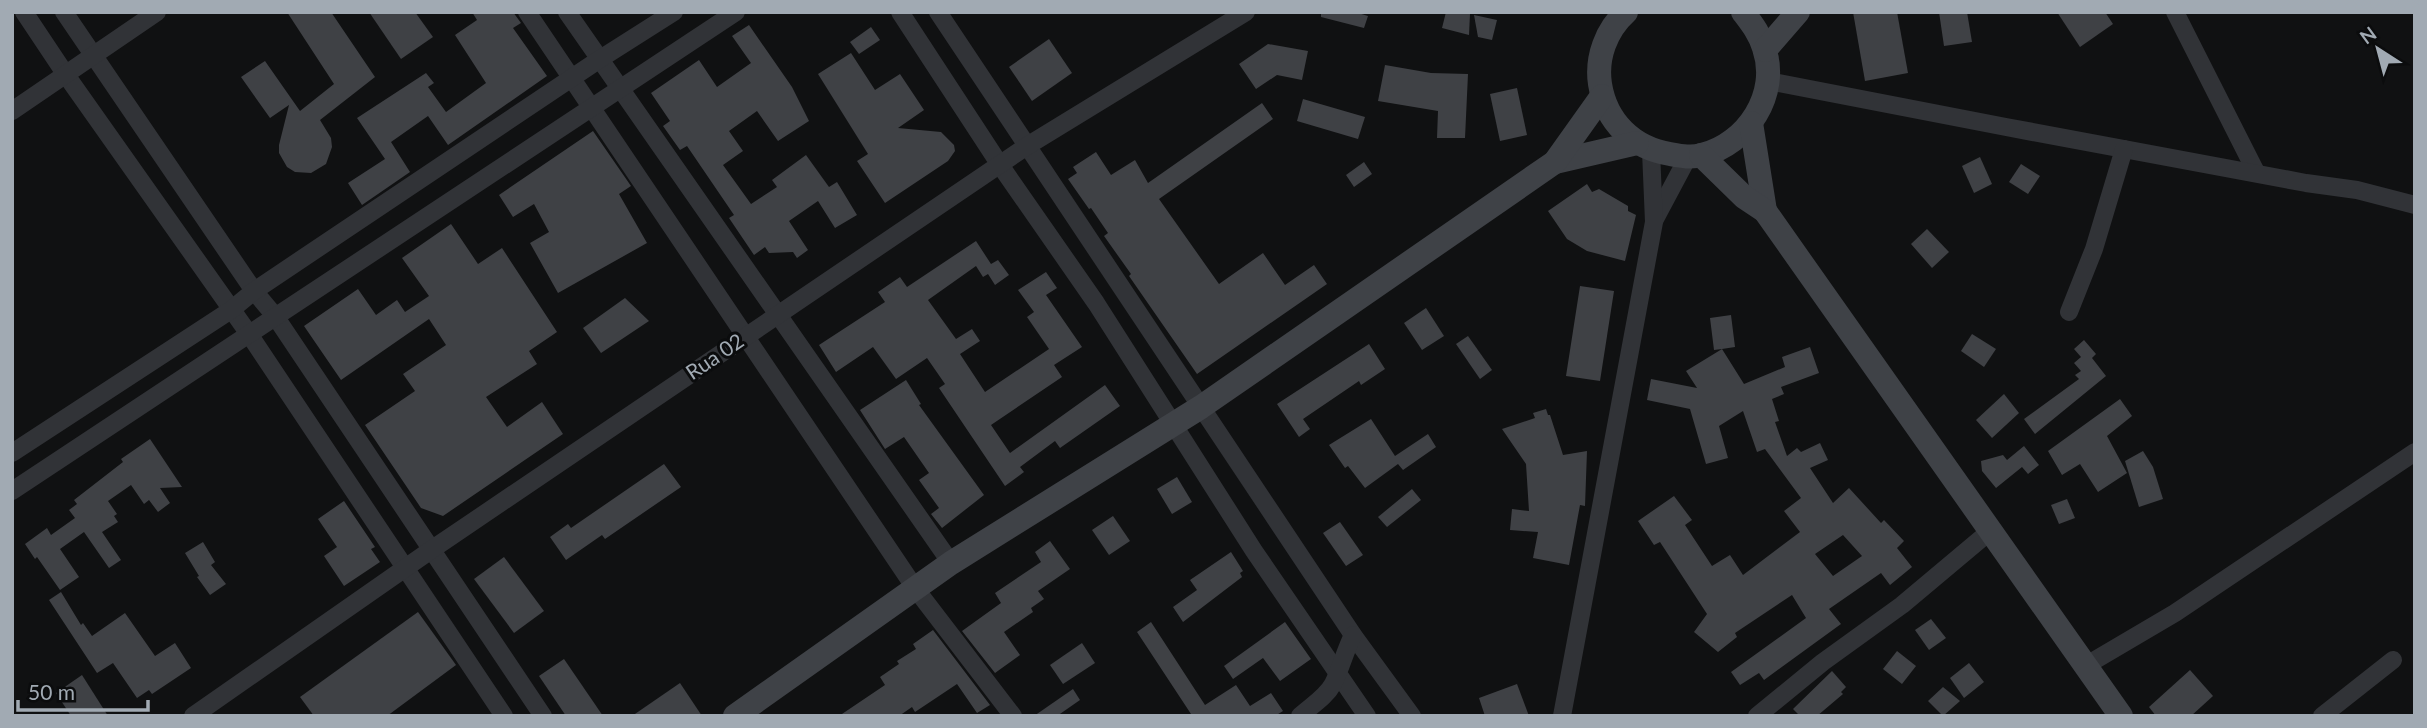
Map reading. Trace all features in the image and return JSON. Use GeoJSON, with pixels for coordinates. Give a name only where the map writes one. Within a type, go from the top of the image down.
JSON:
{"type":"FeatureCollection","features":[{"type":"Feature","properties":{"kind":"main road"},"geometry":{"type":"LineString","coordinates":[[1603,12],[1607,37]]}},
{"type":"Feature","properties":{"kind":"main road"},"geometry":{"type":"LineString","coordinates":[[1626,12],[1607,37],[1599,66],[1602,96],[1621,130],[1644,147]]}},
{"type":"Feature","properties":{"kind":"main road"},"geometry":{"type":"LineString","coordinates":[[1695,156],[1729,143],[1751,123],[1762,103],[1768,80],[1765,50],[1756,29],[1743,12]]}},
{"type":"Feature","properties":{"kind":"main road"},"geometry":{"type":"LineString","coordinates":[[1765,50],[1798,12]]}},
{"type":"Feature","properties":{"kind":"main road"},"geometry":{"type":"LineString","coordinates":[[735,716],[951,563],[1201,407],[1555,162],[1602,96]]}},
{"type":"Feature","properties":{"kind":"main road"},"geometry":{"type":"LineString","coordinates":[[1751,123],[1765,211]]}},
{"type":"Feature","properties":{"kind":"main road"},"geometry":{"type":"LineString","coordinates":[[1555,162],[1644,147],[1695,156],[1765,211],[2121,716]]}},
{"type":"Feature","properties":{"kind":"street"},"geometry":{"type":"LineString","coordinates":[[24,12],[249,334],[504,716]]}},
{"type":"Feature","properties":{"kind":"street"},"geometry":{"type":"LineString","coordinates":[[64,12],[254,291],[275,316],[543,716]]}},
{"type":"Feature","properties":{"kind":"street"},"geometry":{"type":"LineString","coordinates":[[12,111],[157,12]]}},
{"type":"Feature","properties":{"kind":"street"},"geometry":{"type":"LineString","coordinates":[[527,12],[915,588],[1013,716]]}},
{"type":"Feature","properties":{"kind":"street"},"geometry":{"type":"LineString","coordinates":[[567,12],[951,563]]}},
{"type":"Feature","properties":{"kind":"street"},"geometry":{"type":"LineString","coordinates":[[12,453],[674,12]]}},
{"type":"Feature","properties":{"kind":"street"},"geometry":{"type":"LineString","coordinates":[[12,463],[19,486],[736,12]]}},
{"type":"Feature","properties":{"kind":"street"},"geometry":{"type":"LineString","coordinates":[[900,12],[1000,165],[1096,303],[1254,551],[1367,716]]}},
{"type":"Feature","properties":{"kind":"street"},"geometry":{"type":"LineString","coordinates":[[938,12],[1353,635],[1412,716]]}},
{"type":"Feature","properties":{"kind":"street","name":"Rua 02"},"geometry":{"type":"LineString","coordinates":[[193,716],[431,550],[1027,146],[1246,12]]}},
{"type":"Feature","properties":{"kind":"street"},"geometry":{"type":"LineString","coordinates":[[2175,12],[2256,172]]}},
{"type":"Feature","properties":{"kind":"street"},"geometry":{"type":"LineString","coordinates":[[1768,80],[2306,183],[2357,190],[2415,205]]}},
{"type":"Feature","properties":{"kind":"street"},"geometry":{"type":"LineString","coordinates":[[1562,716],[1654,222],[1644,147]]}},
{"type":"Feature","properties":{"kind":"street"},"geometry":{"type":"LineString","coordinates":[[2069,312],[2094,249],[2124,149]]}},
{"type":"Feature","properties":{"kind":"street"},"geometry":{"type":"LineString","coordinates":[[1654,222],[1695,156]]}},
{"type":"Feature","properties":{"kind":"street"},"geometry":{"type":"LineString","coordinates":[[2085,666],[2175,612],[2415,452]]}},
{"type":"Feature","properties":{"kind":"street"},"geometry":{"type":"LineString","coordinates":[[1757,716],[1823,662],[1902,606],[1989,532]]}},
{"type":"Feature","properties":{"kind":"street"},"geometry":{"type":"LineString","coordinates":[[1300,716],[1333,685],[1341,659],[1353,635]]}},
{"type":"Feature","properties":{"kind":"street"},"geometry":{"type":"LineString","coordinates":[[2322,716],[2393,660]]}},
{"type":"Feature","properties":{"kind":"building"},"geometry":{"type":"Polygon","coordinates":[[[287,12],[331,12],[375,77],[320,120],[331,138],[332,147],[326,164],[311,173],[295,172],[287,167],[279,153],[289,105],[270,118],[241,77],[265,61],[300,111],[334,84],[287,12]]]}},
{"type":"Feature","properties":{"kind":"building"},"geometry":{"type":"Polygon","coordinates":[[[369,12],[415,12],[433,37],[401,59],[369,12]]]}},
{"type":"Feature","properties":{"kind":"building"},"geometry":{"type":"Polygon","coordinates":[[[472,12],[513,12],[521,23],[513,28],[547,76],[448,145],[428,116],[391,142],[410,172],[362,205],[348,183],[385,159],[357,118],[426,73],[434,83],[428,87],[446,112],[486,83],[455,35],[477,20],[472,12]]]}},
{"type":"Feature","properties":{"kind":"building"},"geometry":{"type":"Polygon","coordinates":[[[1321,12],[1355,12],[1368,16],[1364,28],[1321,17],[1321,12]]]}},
{"type":"Feature","properties":{"kind":"building"},"geometry":{"type":"Polygon","coordinates":[[[1446,12],[1470,14],[1469,35],[1442,28],[1446,12]]]}},
{"type":"Feature","properties":{"kind":"building"},"geometry":{"type":"Polygon","coordinates":[[[1853,12],[1897,12],[1908,73],[1865,81],[1853,12]]]}},
{"type":"Feature","properties":{"kind":"building"},"geometry":{"type":"Polygon","coordinates":[[[1939,12],[1967,12],[1972,42],[1944,46],[1939,12]]]}},
{"type":"Feature","properties":{"kind":"building"},"geometry":{"type":"Polygon","coordinates":[[[2057,12],[2105,12],[2113,24],[2080,47],[2057,12]]]}},
{"type":"Feature","properties":{"kind":"building"},"geometry":{"type":"Polygon","coordinates":[[[1474,15],[1497,20],[1492,40],[1478,37],[1474,15]]]}},
{"type":"Feature","properties":{"kind":"building"},"geometry":{"type":"Polygon","coordinates":[[[749,25],[792,87],[809,121],[778,141],[757,111],[729,131],[743,151],[723,165],[751,204],[777,187],[772,180],[806,155],[829,187],[837,182],[857,215],[835,228],[818,201],[789,221],[808,250],[797,258],[793,252],[769,253],[765,247],[754,255],[729,218],[734,215],[687,146],[680,150],[663,126],[670,121],[651,93],[699,60],[717,87],[751,63],[732,36],[749,25]]]}},
{"type":"Feature","properties":{"kind":"building"},"geometry":{"type":"Polygon","coordinates":[[[871,27],[880,40],[859,54],[850,42],[871,27]]]}},
{"type":"Feature","properties":{"kind":"building"},"geometry":{"type":"Polygon","coordinates":[[[1049,39],[1072,73],[1032,101],[1009,67],[1049,39]]]}},
{"type":"Feature","properties":{"kind":"building"},"geometry":{"type":"Polygon","coordinates":[[[1268,44],[1308,51],[1302,80],[1277,75],[1256,89],[1239,64],[1268,44]]]}},
{"type":"Feature","properties":{"kind":"building"},"geometry":{"type":"Polygon","coordinates":[[[851,53],[875,90],[900,74],[924,110],[898,128],[941,132],[954,145],[955,151],[948,161],[885,203],[857,161],[868,154],[818,74],[851,53]]]}},
{"type":"Feature","properties":{"kind":"building"},"geometry":{"type":"Polygon","coordinates":[[[1385,65],[1431,73],[1468,74],[1465,138],[1437,138],[1438,111],[1378,101],[1385,65]]]}},
{"type":"Feature","properties":{"kind":"building"},"geometry":{"type":"Polygon","coordinates":[[[1517,88],[1527,135],[1500,141],[1490,94],[1517,88]]]}},
{"type":"Feature","properties":{"kind":"building"},"geometry":{"type":"Polygon","coordinates":[[[1303,99],[1365,117],[1358,139],[1297,121],[1303,99]]]}},
{"type":"Feature","properties":{"kind":"building"},"geometry":{"type":"Polygon","coordinates":[[[1262,103],[1273,119],[1159,199],[1219,284],[1263,253],[1285,285],[1314,265],[1327,284],[1197,374],[1129,276],[1131,274],[1104,236],[1108,233],[1068,179],[1077,173],[1073,167],[1096,152],[1111,175],[1135,160],[1148,183],[1262,103]]]}},
{"type":"Feature","properties":{"kind":"building"},"geometry":{"type":"Polygon","coordinates":[[[593,131],[631,186],[619,194],[647,243],[558,293],[530,243],[549,232],[534,204],[513,217],[499,195],[593,131]]]}},
{"type":"Feature","properties":{"kind":"building"},"geometry":{"type":"Polygon","coordinates":[[[1980,157],[1992,184],[1974,193],[1962,166],[1980,157]]]}},
{"type":"Feature","properties":{"kind":"building"},"geometry":{"type":"Polygon","coordinates":[[[1364,162],[1372,174],[1354,187],[1346,175],[1364,162]]]}},
{"type":"Feature","properties":{"kind":"building"},"geometry":{"type":"Polygon","coordinates":[[[2021,164],[2040,176],[2028,194],[2009,182],[2021,164]]]}},
{"type":"Feature","properties":{"kind":"building"},"geometry":{"type":"Polygon","coordinates":[[[1587,184],[1592,192],[1599,189],[1628,206],[1628,211],[1636,215],[1625,261],[1587,251],[1567,239],[1548,211],[1587,184]]]}},
{"type":"Feature","properties":{"kind":"building"},"geometry":{"type":"Polygon","coordinates":[[[451,224],[478,264],[502,248],[557,332],[529,351],[537,364],[486,397],[507,427],[542,402],[563,434],[443,516],[421,508],[365,425],[415,391],[403,374],[446,345],[429,319],[341,380],[304,326],[358,289],[376,315],[397,300],[405,312],[429,296],[402,258],[451,224]]]}},
{"type":"Feature","properties":{"kind":"building"},"geometry":{"type":"Polygon","coordinates":[[[1927,229],[1949,252],[1932,268],[1911,244],[1927,229]]]}},
{"type":"Feature","properties":{"kind":"building"},"geometry":{"type":"Polygon","coordinates":[[[976,241],[991,264],[998,260],[1009,275],[995,285],[988,274],[983,277],[976,266],[928,300],[956,339],[972,329],[980,341],[960,354],[985,392],[1049,349],[1027,317],[1034,312],[1018,290],[1046,272],[1057,288],[1046,295],[1082,347],[1054,365],[1062,377],[991,425],[1010,453],[1105,385],[1120,406],[1060,448],[1055,441],[1020,467],[1024,472],[1005,486],[939,388],[945,384],[927,358],[896,379],[873,347],[836,372],[819,345],[885,302],[878,292],[900,277],[907,287],[976,241]]]}},
{"type":"Feature","properties":{"kind":"building"},"geometry":{"type":"Polygon","coordinates":[[[1580,286],[1614,291],[1600,381],[1566,376],[1580,286]]]}},
{"type":"Feature","properties":{"kind":"building"},"geometry":{"type":"Polygon","coordinates":[[[625,298],[649,321],[601,353],[583,328],[625,298]]]}},
{"type":"Feature","properties":{"kind":"building"},"geometry":{"type":"Polygon","coordinates":[[[1426,308],[1444,336],[1422,350],[1404,323],[1426,308]]]}},
{"type":"Feature","properties":{"kind":"building"},"geometry":{"type":"Polygon","coordinates":[[[1731,315],[1735,347],[1714,350],[1710,318],[1731,315]]]}},
{"type":"Feature","properties":{"kind":"building"},"geometry":{"type":"Polygon","coordinates":[[[1972,334],[1996,349],[1984,367],[1961,351],[1972,334]]]}},
{"type":"Feature","properties":{"kind":"building"},"geometry":{"type":"Polygon","coordinates":[[[1468,336],[1492,370],[1480,379],[1456,344],[1468,336]]]}},
{"type":"Feature","properties":{"kind":"building"},"geometry":{"type":"Polygon","coordinates":[[[2084,340],[2096,354],[2092,358],[2106,376],[2035,434],[2024,419],[2079,379],[2075,375],[2081,371],[2074,363],[2081,357],[2074,349],[2084,340]]]}},
{"type":"Feature","properties":{"kind":"building"},"geometry":{"type":"Polygon","coordinates":[[[1369,344],[1385,369],[1361,385],[1359,381],[1303,419],[1310,429],[1299,437],[1277,404],[1369,344]]]}},
{"type":"Feature","properties":{"kind":"building"},"geometry":{"type":"Polygon","coordinates":[[[1810,347],[1819,373],[1781,387],[1784,394],[1772,399],[1779,421],[1775,422],[1787,456],[1797,448],[1801,452],[1820,443],[1828,460],[1810,468],[1833,503],[1849,488],[1881,523],[1884,520],[1904,541],[1897,548],[1912,567],[1890,585],[1881,573],[1829,609],[1841,624],[1764,680],[1759,673],[1740,685],[1731,672],[1806,618],[1792,595],[1735,633],[1737,637],[1718,652],[1694,632],[1707,614],[1660,542],[1654,545],[1638,521],[1674,496],[1692,520],[1685,525],[1712,566],[1730,555],[1743,575],[1800,532],[1784,511],[1801,498],[1765,449],[1757,452],[1743,411],[1719,426],[1728,458],[1706,464],[1690,409],[1647,400],[1651,379],[1697,388],[1686,371],[1722,349],[1744,384],[1785,367],[1782,357],[1810,347]],[[1843,535],[1815,554],[1833,576],[1862,556],[1843,535]]]}},
{"type":"Feature","properties":{"kind":"building"},"geometry":{"type":"Polygon","coordinates":[[[906,380],[921,404],[919,405],[984,495],[942,528],[931,514],[939,508],[919,480],[929,473],[904,437],[885,449],[860,410],[906,380]]]}},
{"type":"Feature","properties":{"kind":"building"},"geometry":{"type":"Polygon","coordinates":[[[2004,394],[2019,413],[1992,438],[1976,420],[2004,394]]]}},
{"type":"Feature","properties":{"kind":"building"},"geometry":{"type":"Polygon","coordinates":[[[2120,399],[2132,416],[2107,436],[2127,473],[2098,492],[2080,464],[2062,475],[2048,451],[2120,399]]]}},
{"type":"Feature","properties":{"kind":"building"},"geometry":{"type":"Polygon","coordinates":[[[1546,409],[1563,455],[1587,451],[1585,506],[1580,505],[1569,565],[1533,558],[1538,532],[1510,530],[1512,509],[1529,511],[1526,464],[1502,429],[1535,418],[1533,413],[1546,409]]]}},
{"type":"Feature","properties":{"kind":"building"},"geometry":{"type":"Polygon","coordinates":[[[1371,419],[1395,456],[1428,434],[1436,447],[1403,470],[1398,464],[1365,488],[1348,466],[1345,468],[1329,445],[1371,419]]]}},
{"type":"Feature","properties":{"kind":"building"},"geometry":{"type":"Polygon","coordinates":[[[150,439],[182,487],[160,488],[170,503],[158,512],[149,500],[144,504],[131,485],[108,501],[117,514],[114,516],[118,522],[102,532],[121,560],[109,568],[84,532],[60,549],[79,577],[60,590],[25,544],[47,528],[51,535],[75,518],[69,510],[77,504],[74,500],[123,462],[121,459],[150,439]]]}},
{"type":"Feature","properties":{"kind":"building"},"geometry":{"type":"Polygon","coordinates":[[[2024,446],[2039,465],[2028,474],[2022,467],[1996,488],[1982,471],[1981,461],[2003,455],[2007,460],[2024,446]]]}},
{"type":"Feature","properties":{"kind":"building"},"geometry":{"type":"Polygon","coordinates":[[[2143,451],[2153,467],[2163,499],[2139,507],[2125,461],[2143,451]]]}},
{"type":"Feature","properties":{"kind":"building"},"geometry":{"type":"Polygon","coordinates":[[[664,464],[681,487],[605,539],[602,535],[566,560],[550,537],[568,524],[571,528],[664,464]]]}},
{"type":"Feature","properties":{"kind":"building"},"geometry":{"type":"Polygon","coordinates":[[[1177,477],[1192,502],[1172,514],[1157,489],[1177,477]]]}},
{"type":"Feature","properties":{"kind":"building"},"geometry":{"type":"Polygon","coordinates":[[[1412,489],[1421,500],[1387,527],[1378,517],[1412,489]]]}},
{"type":"Feature","properties":{"kind":"building"},"geometry":{"type":"Polygon","coordinates":[[[2067,499],[2075,518],[2059,524],[2051,505],[2067,499]]]}},
{"type":"Feature","properties":{"kind":"building"},"geometry":{"type":"Polygon","coordinates":[[[344,501],[375,547],[371,549],[380,562],[344,586],[324,556],[337,547],[318,519],[344,501]]]}},
{"type":"Feature","properties":{"kind":"building"},"geometry":{"type":"Polygon","coordinates":[[[1113,516],[1130,541],[1109,555],[1092,530],[1113,516]]]}},
{"type":"Feature","properties":{"kind":"building"},"geometry":{"type":"Polygon","coordinates":[[[1340,522],[1363,555],[1346,566],[1323,533],[1340,522]]]}},
{"type":"Feature","properties":{"kind":"building"},"geometry":{"type":"Polygon","coordinates":[[[1050,541],[1070,569],[1038,591],[1044,599],[1031,608],[1033,612],[1004,632],[1020,655],[995,673],[962,631],[1001,603],[995,593],[1041,562],[1035,552],[1050,541]]]}},
{"type":"Feature","properties":{"kind":"building"},"geometry":{"type":"Polygon","coordinates":[[[203,542],[215,562],[211,565],[226,584],[210,595],[185,553],[203,542]]]}},
{"type":"Feature","properties":{"kind":"building"},"geometry":{"type":"Polygon","coordinates":[[[1231,552],[1243,571],[1240,573],[1242,577],[1183,622],[1173,607],[1197,590],[1190,580],[1231,552]]]}},
{"type":"Feature","properties":{"kind":"building"},"geometry":{"type":"Polygon","coordinates":[[[504,557],[544,611],[514,633],[474,579],[504,557]]]}},
{"type":"Feature","properties":{"kind":"building"},"geometry":{"type":"Polygon","coordinates":[[[61,592],[81,625],[83,623],[92,636],[125,613],[155,656],[175,643],[191,668],[152,694],[149,690],[137,698],[113,663],[97,673],[49,600],[61,592]]]}},
{"type":"Feature","properties":{"kind":"building"},"geometry":{"type":"Polygon","coordinates":[[[418,612],[456,665],[387,716],[314,716],[300,697],[418,612]]]}},
{"type":"Feature","properties":{"kind":"building"},"geometry":{"type":"Polygon","coordinates":[[[1931,619],[1946,638],[1929,650],[1915,630],[1931,619]]]}},
{"type":"Feature","properties":{"kind":"building"},"geometry":{"type":"Polygon","coordinates":[[[1151,622],[1205,705],[1236,685],[1250,706],[1271,693],[1283,711],[1275,716],[1188,716],[1191,714],[1137,632],[1151,622]]]}},
{"type":"Feature","properties":{"kind":"building"},"geometry":{"type":"Polygon","coordinates":[[[1285,622],[1311,659],[1280,681],[1263,658],[1233,679],[1224,666],[1285,622]]]}},
{"type":"Feature","properties":{"kind":"building"},"geometry":{"type":"Polygon","coordinates":[[[933,630],[990,705],[977,713],[957,684],[915,712],[912,707],[899,716],[839,716],[885,685],[880,677],[899,664],[897,661],[916,649],[913,644],[933,630]]]}},
{"type":"Feature","properties":{"kind":"building"},"geometry":{"type":"Polygon","coordinates":[[[1082,643],[1095,663],[1063,684],[1050,665],[1082,643]]]}},
{"type":"Feature","properties":{"kind":"building"},"geometry":{"type":"Polygon","coordinates":[[[1897,651],[1916,666],[1902,684],[1883,669],[1897,651]]]}},
{"type":"Feature","properties":{"kind":"building"},"geometry":{"type":"Polygon","coordinates":[[[564,659],[603,716],[566,716],[539,676],[564,659]]]}},
{"type":"Feature","properties":{"kind":"building"},"geometry":{"type":"Polygon","coordinates":[[[1969,663],[1984,682],[1964,698],[1950,678],[1969,663]]]}},
{"type":"Feature","properties":{"kind":"building"},"geometry":{"type":"Polygon","coordinates":[[[2190,670],[2213,696],[2191,716],[2156,716],[2149,707],[2190,670]]]}},
{"type":"Feature","properties":{"kind":"building"},"geometry":{"type":"Polygon","coordinates":[[[1832,671],[1846,687],[1841,692],[1843,694],[1817,716],[1800,716],[1793,709],[1832,671]]]}},
{"type":"Feature","properties":{"kind":"building"},"geometry":{"type":"Polygon","coordinates":[[[82,675],[108,716],[71,716],[56,693],[82,675]]]}},
{"type":"Feature","properties":{"kind":"building"},"geometry":{"type":"Polygon","coordinates":[[[680,683],[702,716],[632,716],[680,683]]]}},
{"type":"Feature","properties":{"kind":"building"},"geometry":{"type":"Polygon","coordinates":[[[1517,684],[1529,716],[1485,716],[1479,698],[1517,684]]]}},
{"type":"Feature","properties":{"kind":"building"},"geometry":{"type":"Polygon","coordinates":[[[1943,687],[1960,701],[1943,716],[1928,701],[1943,687]]]}},
{"type":"Feature","properties":{"kind":"building"},"geometry":{"type":"Polygon","coordinates":[[[1073,689],[1080,700],[1057,716],[1034,716],[1073,689]]]}}]}
